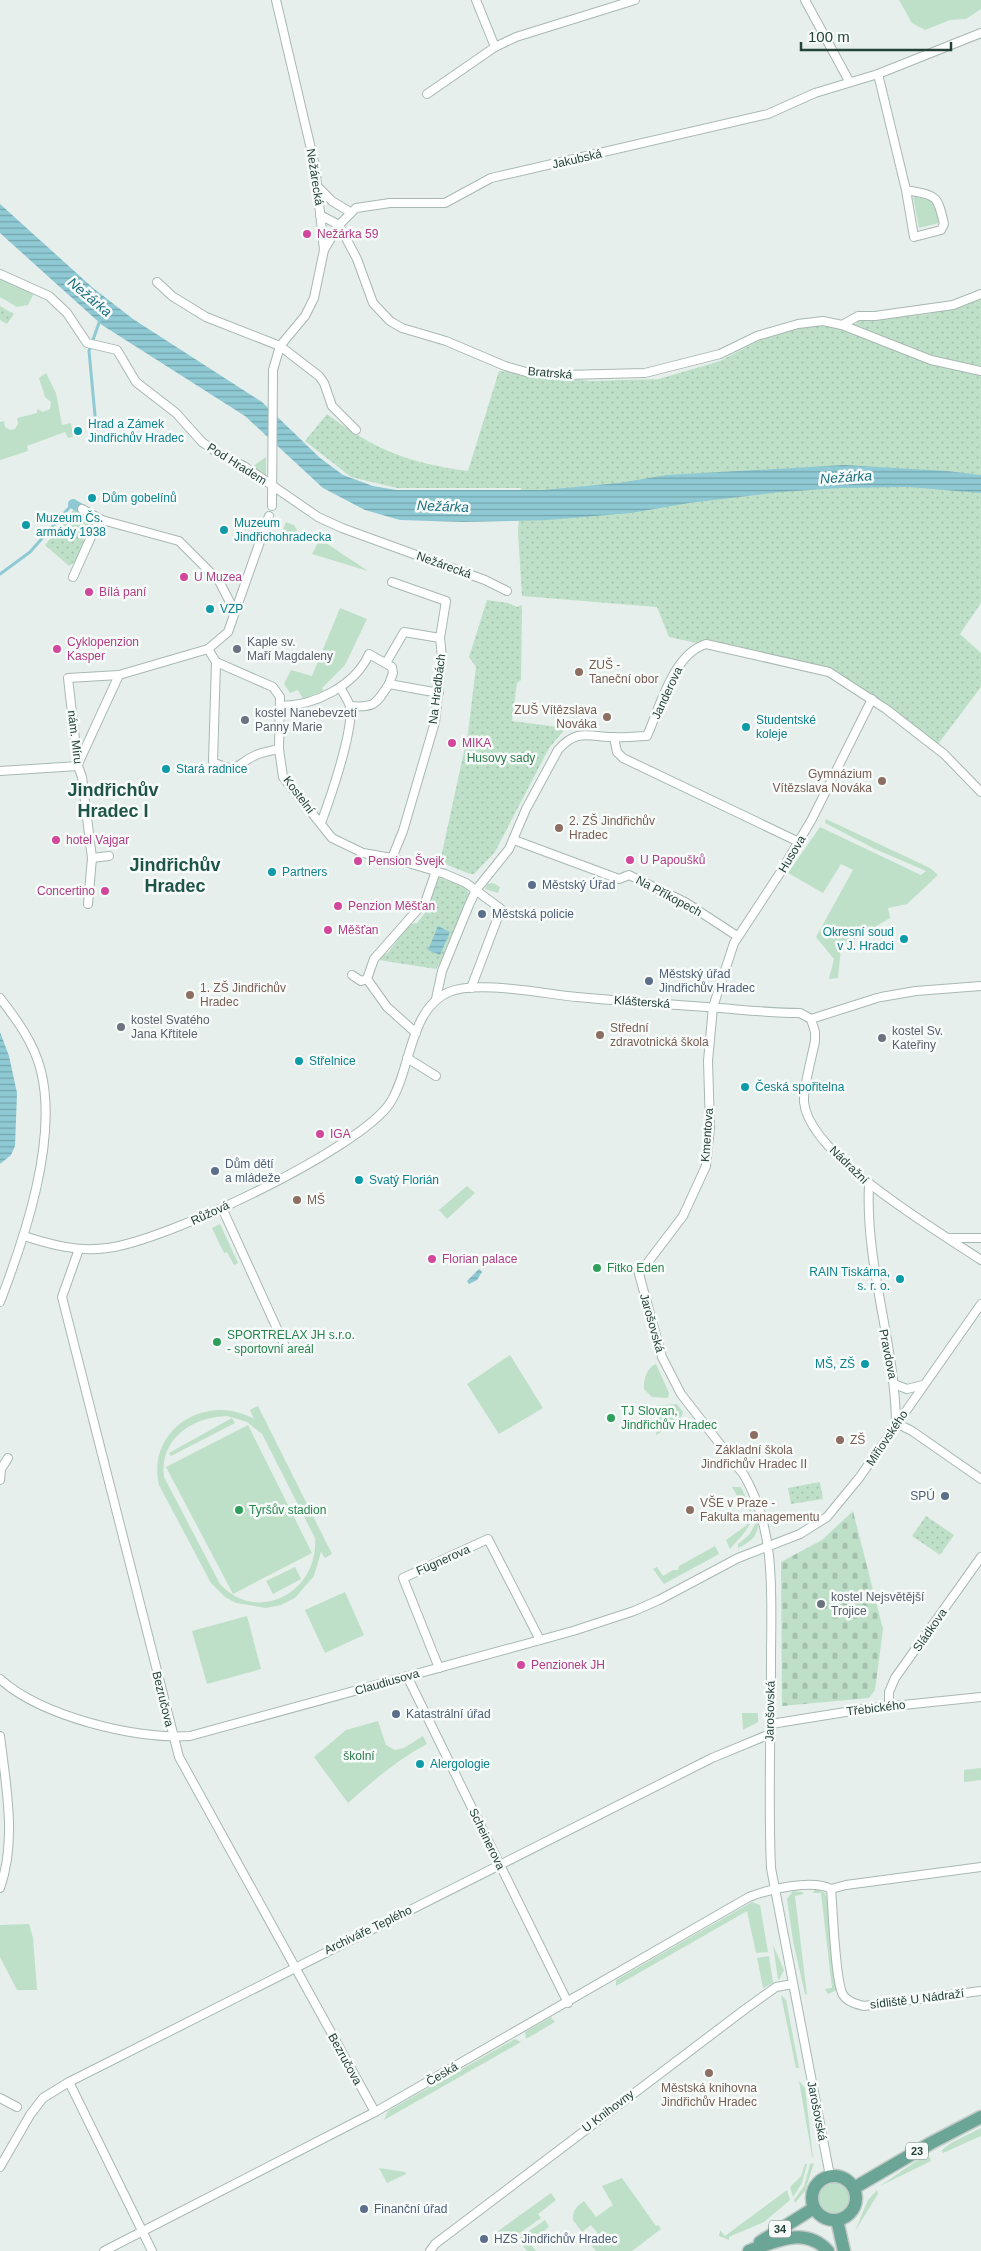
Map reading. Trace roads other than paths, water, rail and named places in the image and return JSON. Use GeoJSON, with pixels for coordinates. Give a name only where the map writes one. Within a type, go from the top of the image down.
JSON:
{"type":"FeatureCollection","features":[{"type":"Feature","properties":{"kind":"main road","name":"23"},"geometry":{"type":"LineString","coordinates":[[854,2188],[931,2143],[981,2117]]}},
{"type":"Feature","properties":{"kind":"main road"},"geometry":{"type":"LineString","coordinates":[[830,2176],[844,2178],[854,2188],[856,2200],[854,2208],[845,2217],[837,2220],[824,2218],[814,2208],[812,2200],[813,2190],[818,2183],[830,2176]]}},
{"type":"Feature","properties":{"kind":"main road","name":"34"},"geometry":{"type":"LineString","coordinates":[[747,2251],[814,2208]]}},
{"type":"Feature","properties":{"kind":"main road"},"geometry":{"type":"LineString","coordinates":[[837,2220],[844,2251]]}},
{"type":"Feature","properties":{"kind":"main road","name":"34"},"geometry":{"type":"LineString","coordinates":[[747,2251],[796,2236],[813,2239],[828,2251]]}},
{"type":"Feature","properties":{"kind":"street","name":"Nežárecká"},"geometry":{"type":"LineString","coordinates":[[272,506],[272,401],[274,370],[280,346],[305,316],[314,298],[324,250],[315,166],[276,0]]}},
{"type":"Feature","properties":{"kind":"street"},"geometry":{"type":"LineString","coordinates":[[476,0],[495,47]]}},
{"type":"Feature","properties":{"kind":"street"},"geometry":{"type":"LineString","coordinates":[[427,94],[495,47],[516,37],[635,0]]}},
{"type":"Feature","properties":{"kind":"street"},"geometry":{"type":"LineString","coordinates":[[805,0],[849,82]]}},
{"type":"Feature","properties":{"kind":"street","name":"Jakubská"},"geometry":{"type":"LineString","coordinates":[[350,212],[356,208],[390,203],[444,203],[491,178],[768,114],[815,93],[878,74],[981,33]]}},
{"type":"Feature","properties":{"kind":"street"},"geometry":{"type":"LineString","coordinates":[[878,74],[906,190],[914,237],[941,230],[944,224],[939,202],[934,196],[906,190]]}},
{"type":"Feature","properties":{"kind":"street"},"geometry":{"type":"LineString","coordinates":[[317,186],[332,201],[350,212],[338,226],[324,250]]}},
{"type":"Feature","properties":{"kind":"street","name":"Bratrská"},"geometry":{"type":"LineString","coordinates":[[320,214],[338,226],[357,260],[373,303],[390,321],[402,328],[446,341],[505,366],[526,372],[564,376],[645,373],[720,354],[757,336],[798,324],[823,321],[842,325],[931,360],[981,370]]}},
{"type":"Feature","properties":{"kind":"street","name":"Pod Hradem"},"geometry":{"type":"LineString","coordinates":[[0,274],[49,296],[68,313],[87,343],[97,347],[117,350],[136,382],[176,413],[202,442],[219,454],[244,466],[273,487]]}},
{"type":"Feature","properties":{"kind":"street"},"geometry":{"type":"LineString","coordinates":[[157,282],[172,296],[206,318],[280,346],[319,376],[324,383],[332,406],[356,430]]}},
{"type":"Feature","properties":{"kind":"street","name":"Bratrská"},"geometry":{"type":"LineString","coordinates":[[842,325],[858,316],[876,316],[953,305],[981,294]]}},
{"type":"Feature","properties":{"kind":"street","name":"Nežárecká"},"geometry":{"type":"LineString","coordinates":[[273,487],[318,517],[342,528],[485,580],[507,591]]}},
{"type":"Feature","properties":{"kind":"street"},"geometry":{"type":"LineString","coordinates":[[82,509],[102,520],[179,541],[219,582],[235,612]]}},
{"type":"Feature","properties":{"kind":"street"},"geometry":{"type":"LineString","coordinates":[[0,771],[78,766],[119,675],[208,650],[228,632],[270,516]]}},
{"type":"Feature","properties":{"kind":"street"},"geometry":{"type":"LineString","coordinates":[[73,577],[95,528],[102,520]]}},
{"type":"Feature","properties":{"kind":"street","name":"Na Hradbách"},"geometry":{"type":"LineString","coordinates":[[392,582],[446,601],[440,638],[442,657],[434,722],[403,831],[392,858]]}},
{"type":"Feature","properties":{"kind":"street"},"geometry":{"type":"LineString","coordinates":[[386,663],[404,632],[440,638]]}},
{"type":"Feature","properties":{"kind":"street","name":"Janderova"},"geometry":{"type":"LineString","coordinates":[[436,999],[442,971],[476,890],[504,858],[514,840],[526,809],[552,761],[565,742],[585,734],[614,737],[647,736],[676,669],[690,652],[706,644],[829,672],[872,699]]}},
{"type":"Feature","properties":{"kind":"street"},"geometry":{"type":"LineString","coordinates":[[208,650],[216,662],[214,762],[233,768],[239,767],[255,755],[278,749]]}},
{"type":"Feature","properties":{"kind":"street"},"geometry":{"type":"LineString","coordinates":[[280,706],[292,706],[341,689],[369,654],[392,666],[394,672],[389,684],[377,702],[368,708],[350,706]]}},
{"type":"Feature","properties":{"kind":"street","name":"Kostelní"},"geometry":{"type":"LineString","coordinates":[[216,662],[273,687],[280,697],[278,749],[283,777],[332,838],[363,853],[392,858],[436,871],[466,883],[500,909],[471,988]]}},
{"type":"Feature","properties":{"kind":"street","name":"nám. Míru"},"geometry":{"type":"LineString","coordinates":[[88,904],[92,858],[82,777],[78,766],[68,678],[119,675]]}},
{"type":"Feature","properties":{"kind":"street"},"geometry":{"type":"LineString","coordinates":[[389,684],[439,693]]}},
{"type":"Feature","properties":{"kind":"street"},"geometry":{"type":"LineString","coordinates":[[320,823],[340,767],[349,722],[350,706],[341,689]]}},
{"type":"Feature","properties":{"kind":"street"},"geometry":{"type":"LineString","coordinates":[[872,699],[944,754],[981,792]]}},
{"type":"Feature","properties":{"kind":"street","name":"Husova"},"geometry":{"type":"LineString","coordinates":[[713,1007],[737,936],[799,842],[872,699]]}},
{"type":"Feature","properties":{"kind":"street"},"geometry":{"type":"LineString","coordinates":[[614,737],[617,752],[623,758],[799,842]]}},
{"type":"Feature","properties":{"kind":"street","name":"Na Příkopech"},"geometry":{"type":"LineString","coordinates":[[514,840],[619,879],[629,875],[685,902],[737,936]]}},
{"type":"Feature","properties":{"kind":"street"},"geometry":{"type":"LineString","coordinates":[[92,858],[109,856]]}},
{"type":"Feature","properties":{"kind":"street"},"geometry":{"type":"LineString","coordinates":[[366,979],[374,959],[426,900],[436,871]]}},
{"type":"Feature","properties":{"kind":"street"},"geometry":{"type":"LineString","coordinates":[[352,975],[361,980],[366,979]]}},
{"type":"Feature","properties":{"kind":"street"},"geometry":{"type":"LineString","coordinates":[[366,979],[387,1007],[416,1033]]}},
{"type":"Feature","properties":{"kind":"street"},"geometry":{"type":"LineString","coordinates":[[811,1018],[879,998],[916,991],[981,986]]}},
{"type":"Feature","properties":{"kind":"street","name":"Klášterská"},"geometry":{"type":"LineString","coordinates":[[436,999],[455,990],[471,988],[800,1013],[811,1018]]}},
{"type":"Feature","properties":{"kind":"street"},"geometry":{"type":"LineString","coordinates":[[0,998],[15,1017],[33,1049],[41,1072],[45,1095],[42,1153],[24,1236],[0,1302]]}},
{"type":"Feature","properties":{"kind":"street","name":"Růžová"},"geometry":{"type":"LineString","coordinates":[[24,1236],[78,1249],[106,1248],[140,1241],[188,1224],[222,1208],[330,1150],[356,1135],[378,1117],[392,1099],[416,1033],[428,1009],[436,999]]}},
{"type":"Feature","properties":{"kind":"street","name":"Kmentova"},"geometry":{"type":"LineString","coordinates":[[639,1274],[683,1216],[706,1166],[710,1127],[708,1061],[713,1007]]}},
{"type":"Feature","properties":{"kind":"street","name":"Nádražní"},"geometry":{"type":"LineString","coordinates":[[811,1018],[815,1032],[804,1101],[808,1114],[828,1145],[869,1184],[981,1260]]}},
{"type":"Feature","properties":{"kind":"street"},"geometry":{"type":"LineString","coordinates":[[407,1058],[436,1076]]}},
{"type":"Feature","properties":{"kind":"street","name":"Pravdova"},"geometry":{"type":"LineString","coordinates":[[869,1184],[868,1200],[877,1295],[894,1384],[896,1423]]}},
{"type":"Feature","properties":{"kind":"street"},"geometry":{"type":"LineString","coordinates":[[222,1208],[284,1344]]}},
{"type":"Feature","properties":{"kind":"street"},"geometry":{"type":"LineString","coordinates":[[949,1238],[981,1238]]}},
{"type":"Feature","properties":{"kind":"street","name":"Bezručova"},"geometry":{"type":"LineString","coordinates":[[78,1249],[62,1297],[172,1737],[179,1756],[375,2112]]}},
{"type":"Feature","properties":{"kind":"street","name":"Jarošovská"},"geometry":{"type":"LineString","coordinates":[[639,1274],[662,1357],[681,1394],[748,1482],[757,1502],[769,1546],[771,1724],[769,1822],[774,1889],[830,2176]]}},
{"type":"Feature","properties":{"kind":"street","name":"Miřiovského"},"geometry":{"type":"LineString","coordinates":[[769,1546],[800,1534],[826,1516],[859,1478],[981,1304]]}},
{"type":"Feature","properties":{"kind":"street"},"geometry":{"type":"LineString","coordinates":[[894,1384],[907,1389],[918,1388],[925,1384]]}},
{"type":"Feature","properties":{"kind":"street"},"geometry":{"type":"LineString","coordinates":[[896,1423],[912,1431],[981,1479]]}},
{"type":"Feature","properties":{"kind":"street"},"geometry":{"type":"LineString","coordinates":[[0,1480],[1,1469],[8,1458]]}},
{"type":"Feature","properties":{"kind":"street","name":"Fügnerova"},"geometry":{"type":"LineString","coordinates":[[439,1668],[403,1578],[488,1539],[540,1640]]}},
{"type":"Feature","properties":{"kind":"street","name":"Claudiusova"},"geometry":{"type":"LineString","coordinates":[[0,1679],[30,1700],[72,1717],[153,1737],[172,1737],[218,1730],[540,1640],[634,1611],[738,1558],[769,1546]]}},
{"type":"Feature","properties":{"kind":"street","name":"Sládkova"},"geometry":{"type":"LineString","coordinates":[[889,1706],[889,1692],[896,1678],[981,1557]]}},
{"type":"Feature","properties":{"kind":"street","name":"Scheinerova"},"geometry":{"type":"LineString","coordinates":[[407,1676],[568,2002]]}},
{"type":"Feature","properties":{"kind":"street","name":"Třebického"},"geometry":{"type":"LineString","coordinates":[[771,1724],[889,1706],[981,1697]]}},
{"type":"Feature","properties":{"kind":"street","name":"Archiváře Teplého"},"geometry":{"type":"LineString","coordinates":[[0,2167],[30,2115],[43,2098],[69,2082],[720,1754],[770,1734]]}},
{"type":"Feature","properties":{"kind":"street"},"geometry":{"type":"LineString","coordinates":[[0,1736],[7,1794],[10,1847],[0,1888]]}},
{"type":"Feature","properties":{"kind":"street"},"geometry":{"type":"LineString","coordinates":[[774,1889],[818,1885],[824,1885],[832,1889],[846,1884],[981,1867]]}},
{"type":"Feature","properties":{"kind":"street","name":"Česká"},"geometry":{"type":"LineString","coordinates":[[104,2251],[375,2112],[750,1898],[774,1889]]}},
{"type":"Feature","properties":{"kind":"street","name":"sídliště U Nádraží"},"geometry":{"type":"LineString","coordinates":[[832,1889],[840,1988],[850,2001],[864,2006],[981,1991]]}},
{"type":"Feature","properties":{"kind":"street","name":"U Knihovny"},"geometry":{"type":"LineString","coordinates":[[430,2251],[434,2244],[776,1986],[793,1984]]}},
{"type":"Feature","properties":{"kind":"street"},"geometry":{"type":"LineString","coordinates":[[69,2082],[152,2251]]}},
{"type":"Feature","properties":{"kind":"street"},"geometry":{"type":"LineString","coordinates":[[0,2098],[17,2107]]}},
{"type":"Feature","properties":{"kind":"water","name":"Nežárka"},"geometry":{"type":"Polygon","coordinates":[[[0,204],[93,288],[133,319],[262,402],[320,458],[343,475],[373,486],[396,490],[543,490],[619,483],[667,475],[844,465],[947,471],[981,475],[981,493],[908,487],[840,488],[781,492],[689,503],[631,513],[548,520],[463,522],[400,520],[365,510],[323,488],[245,416],[102,325],[0,233],[0,204]]]}},
{"type":"Feature","properties":{"kind":"water"},"geometry":{"type":"Polygon","coordinates":[[[438,926],[450,932],[440,955],[428,950],[438,926]]]}},
{"type":"Feature","properties":{"kind":"water"},"geometry":{"type":"Polygon","coordinates":[[[0,1032],[9,1056],[17,1093],[15,1146],[11,1155],[0,1164],[0,1032]]]}},
{"type":"Feature","properties":{"kind":"water"},"geometry":{"type":"Polygon","coordinates":[[[479,1269],[482,1272],[477,1280],[469,1284],[467,1281],[479,1269]]]}},
{"type":"Feature","properties":{"kind":"waterway","name":"Nežárka"},"geometry":{"type":"LineString","coordinates":[[97,437],[89,351],[100,320]]}},
{"type":"Feature","properties":{"kind":"waterway"},"geometry":{"type":"LineString","coordinates":[[0,574],[30,552],[75,501]]}},
{"type":"Feature","properties":{"kind":"waterway"},"geometry":{"type":"LineString","coordinates":[[73,504],[82,509]]}},
{"type":"Feature","properties":{"kind":"place","name":"Nežárka 59"},"geometry":{"type":"Point","coordinates":[307,234]}},
{"type":"Feature","properties":{"kind":"place","name":"Hrad a Zámek Jindřichův Hradec"},"geometry":{"type":"Point","coordinates":[78,431]}},
{"type":"Feature","properties":{"kind":"place","name":"Dům gobelínů"},"geometry":{"type":"Point","coordinates":[92,498]}},
{"type":"Feature","properties":{"kind":"place","name":"Muzeum Čs. armády 1938"},"geometry":{"type":"Point","coordinates":[26,525]}},
{"type":"Feature","properties":{"kind":"place","name":"Muzeum Jindřichohradecka"},"geometry":{"type":"Point","coordinates":[224,530]}},
{"type":"Feature","properties":{"kind":"place","name":"U Muzea"},"geometry":{"type":"Point","coordinates":[184,577]}},
{"type":"Feature","properties":{"kind":"place","name":"Bílá paní"},"geometry":{"type":"Point","coordinates":[89,592]}},
{"type":"Feature","properties":{"kind":"place","name":"VZP"},"geometry":{"type":"Point","coordinates":[210,609]}},
{"type":"Feature","properties":{"kind":"place","name":"Cyklopenzion Kasper"},"geometry":{"type":"Point","coordinates":[57,649]}},
{"type":"Feature","properties":{"kind":"place","name":"Kaple sv. Maří Magdaleny"},"geometry":{"type":"Point","coordinates":[237,649]}},
{"type":"Feature","properties":{"kind":"place","name":"ZUŠ - Taneční obor"},"geometry":{"type":"Point","coordinates":[579,672]}},
{"type":"Feature","properties":{"kind":"place","name":"ZUŠ Vítězslava Nováka"},"geometry":{"type":"Point","coordinates":[607,717]}},
{"type":"Feature","properties":{"kind":"place","name":"kostel Nanebevzetí Panny Marie"},"geometry":{"type":"Point","coordinates":[245,720]}},
{"type":"Feature","properties":{"kind":"place","name":"Studentské koleje"},"geometry":{"type":"Point","coordinates":[746,727]}},
{"type":"Feature","properties":{"kind":"place","name":"MIKA"},"geometry":{"type":"Point","coordinates":[452,743]}},
{"type":"Feature","properties":{"kind":"place","name":"Stará radnice"},"geometry":{"type":"Point","coordinates":[166,769]}},
{"type":"Feature","properties":{"kind":"place","name":"Gymnázium Vítězslava Nováka"},"geometry":{"type":"Point","coordinates":[882,781]}},
{"type":"Feature","properties":{"kind":"place","name":"2. ZŠ Jindřichův Hradec"},"geometry":{"type":"Point","coordinates":[559,828]}},
{"type":"Feature","properties":{"kind":"place","name":"hotel Vajgar"},"geometry":{"type":"Point","coordinates":[56,840]}},
{"type":"Feature","properties":{"kind":"place","name":"U Papoušků"},"geometry":{"type":"Point","coordinates":[630,860]}},
{"type":"Feature","properties":{"kind":"place","name":"Pension Švejk"},"geometry":{"type":"Point","coordinates":[358,861]}},
{"type":"Feature","properties":{"kind":"place","name":"Partners"},"geometry":{"type":"Point","coordinates":[272,872]}},
{"type":"Feature","properties":{"kind":"place","name":"Městský Úřad"},"geometry":{"type":"Point","coordinates":[532,885]}},
{"type":"Feature","properties":{"kind":"place","name":"Concertino"},"geometry":{"type":"Point","coordinates":[105,891]}},
{"type":"Feature","properties":{"kind":"place","name":"Penzion Měšťan"},"geometry":{"type":"Point","coordinates":[338,906]}},
{"type":"Feature","properties":{"kind":"place","name":"Městská policie"},"geometry":{"type":"Point","coordinates":[482,914]}},
{"type":"Feature","properties":{"kind":"place","name":"Měšťan"},"geometry":{"type":"Point","coordinates":[328,930]}},
{"type":"Feature","properties":{"kind":"place","name":"Okresní soud v J. Hradci"},"geometry":{"type":"Point","coordinates":[904,939]}},
{"type":"Feature","properties":{"kind":"place","name":"Městský úřad Jindřichův Hradec"},"geometry":{"type":"Point","coordinates":[649,981]}},
{"type":"Feature","properties":{"kind":"place","name":"1. ZŠ Jindřichův Hradec"},"geometry":{"type":"Point","coordinates":[190,995]}},
{"type":"Feature","properties":{"kind":"place","name":"kostel Svatého Jana Křtitele"},"geometry":{"type":"Point","coordinates":[121,1027]}},
{"type":"Feature","properties":{"kind":"place","name":"Střední zdravotnická škola"},"geometry":{"type":"Point","coordinates":[600,1035]}},
{"type":"Feature","properties":{"kind":"place","name":"kostel Sv. Kateřiny"},"geometry":{"type":"Point","coordinates":[882,1038]}},
{"type":"Feature","properties":{"kind":"place","name":"Střelnice"},"geometry":{"type":"Point","coordinates":[299,1061]}},
{"type":"Feature","properties":{"kind":"place","name":"Česká spořitelna"},"geometry":{"type":"Point","coordinates":[745,1087]}},
{"type":"Feature","properties":{"kind":"place","name":"IGA"},"geometry":{"type":"Point","coordinates":[320,1134]}},
{"type":"Feature","properties":{"kind":"place","name":"Dům dětí a mládeže"},"geometry":{"type":"Point","coordinates":[215,1171]}},
{"type":"Feature","properties":{"kind":"place","name":"Svatý Florián"},"geometry":{"type":"Point","coordinates":[359,1180]}},
{"type":"Feature","properties":{"kind":"place","name":"MŠ"},"geometry":{"type":"Point","coordinates":[297,1200]}},
{"type":"Feature","properties":{"kind":"place","name":"Florian palace"},"geometry":{"type":"Point","coordinates":[432,1259]}},
{"type":"Feature","properties":{"kind":"place","name":"Fitko Eden"},"geometry":{"type":"Point","coordinates":[597,1268]}},
{"type":"Feature","properties":{"kind":"place","name":"RAIN Tiskárna, s. r. o."},"geometry":{"type":"Point","coordinates":[900,1279]}},
{"type":"Feature","properties":{"kind":"place","name":"SPORTRELAX JH s.r.o. - sportovní areál"},"geometry":{"type":"Point","coordinates":[217,1342]}},
{"type":"Feature","properties":{"kind":"place","name":"MŠ, ZŠ"},"geometry":{"type":"Point","coordinates":[865,1364]}},
{"type":"Feature","properties":{"kind":"place","name":"TJ Slovan, Jindřichův Hradec"},"geometry":{"type":"Point","coordinates":[611,1418]}},
{"type":"Feature","properties":{"kind":"place","name":"Základní škola Jindřichův Hradec II"},"geometry":{"type":"Point","coordinates":[754,1435]}},
{"type":"Feature","properties":{"kind":"place","name":"ZŠ"},"geometry":{"type":"Point","coordinates":[840,1440]}},
{"type":"Feature","properties":{"kind":"place","name":"SPÚ"},"geometry":{"type":"Point","coordinates":[945,1496]}},
{"type":"Feature","properties":{"kind":"place","name":"Tyršův stadion"},"geometry":{"type":"Point","coordinates":[239,1510]}},
{"type":"Feature","properties":{"kind":"place","name":"VŠE v Praze - Fakulta managementu"},"geometry":{"type":"Point","coordinates":[690,1510]}},
{"type":"Feature","properties":{"kind":"place","name":"kostel Nejsvětější Trojice"},"geometry":{"type":"Point","coordinates":[821,1604]}},
{"type":"Feature","properties":{"kind":"place","name":"Penzionek JH"},"geometry":{"type":"Point","coordinates":[521,1665]}},
{"type":"Feature","properties":{"kind":"place","name":"Katastrální úřad"},"geometry":{"type":"Point","coordinates":[396,1714]}},
{"type":"Feature","properties":{"kind":"place","name":"Alergologie"},"geometry":{"type":"Point","coordinates":[420,1764]}},
{"type":"Feature","properties":{"kind":"place","name":"Městská knihovna Jindřichův Hradec"},"geometry":{"type":"Point","coordinates":[709,2073]}},
{"type":"Feature","properties":{"kind":"place","name":"Finanční úřad"},"geometry":{"type":"Point","coordinates":[364,2209]}},
{"type":"Feature","properties":{"kind":"place","name":"HZS Jindřichův Hradec"},"geometry":{"type":"Point","coordinates":[484,2239]}},
{"type":"Feature","properties":{"kind":"district","name":"Jindřichův Hradec I"},"geometry":{"type":"Point","coordinates":[113,800]}},
{"type":"Feature","properties":{"kind":"district","name":"Jindřichův Hradec"},"geometry":{"type":"Point","coordinates":[175,875]}},
{"type":"Feature","properties":{"kind":"park label","name":"Husovy sady"},"geometry":{"type":"Point","coordinates":[501,758]}},
{"type":"Feature","properties":{"kind":"park label","name":"školní"},"geometry":{"type":"Point","coordinates":[359,1756]}}]}
